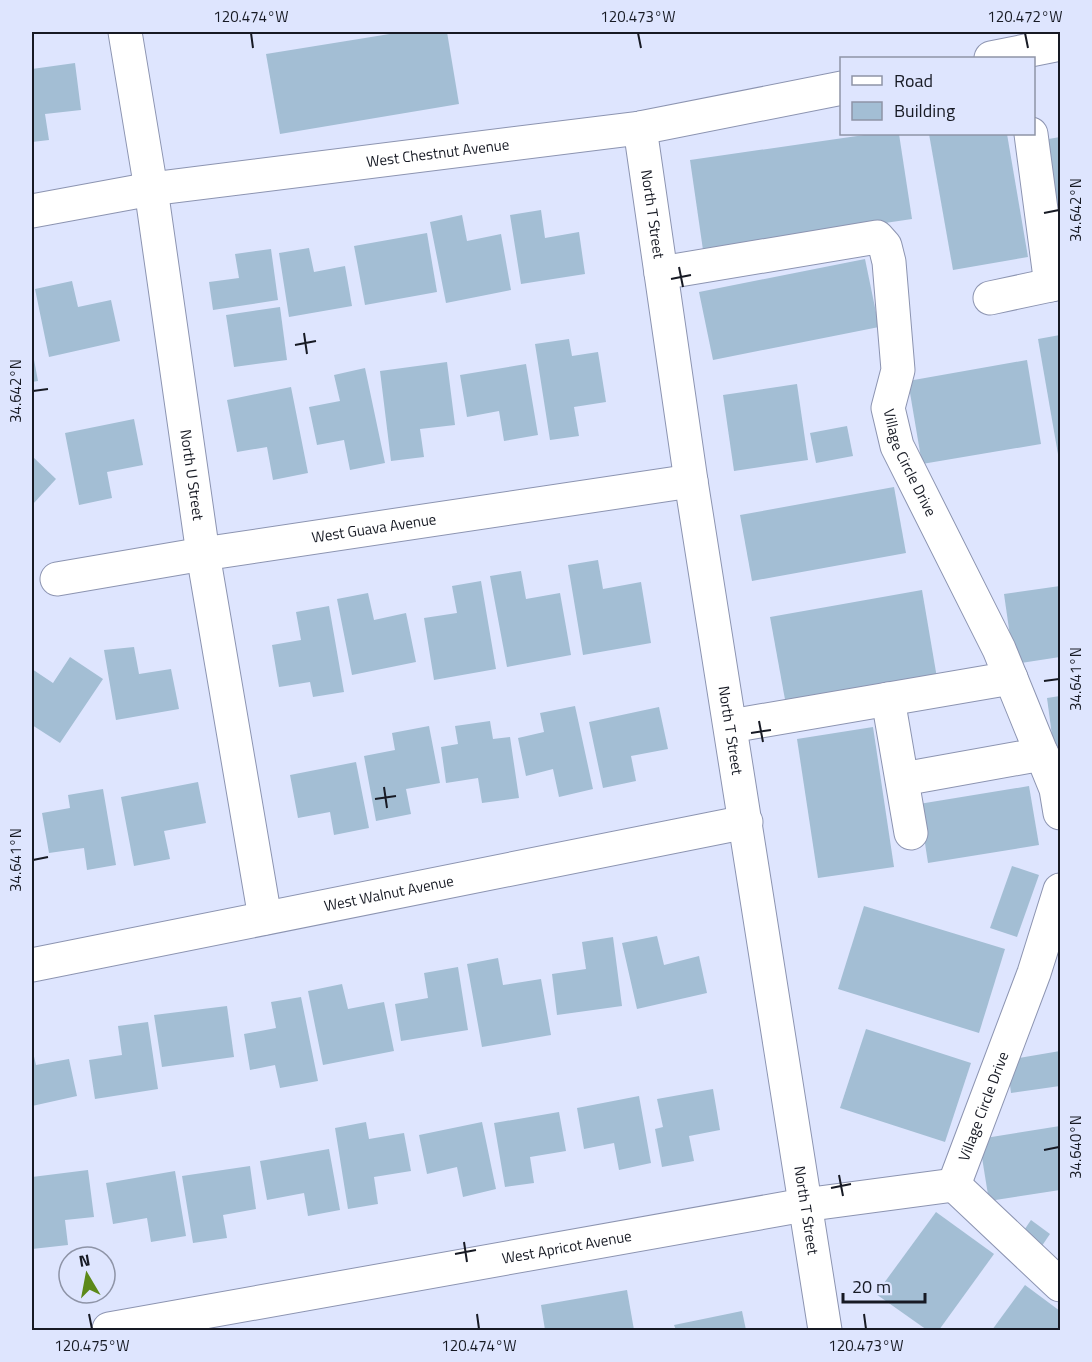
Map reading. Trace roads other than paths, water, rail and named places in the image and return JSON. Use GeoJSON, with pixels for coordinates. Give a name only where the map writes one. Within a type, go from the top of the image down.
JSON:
{"type":"FeatureCollection","features":[{"type":"Feature","properties":{"kind":"street","name":"North U Street"},"geometry":{"type":"LineString","coordinates":[[125,32],[151,189],[204,554],[265,918]]}},
{"type":"Feature","properties":{"kind":"street"},"geometry":{"type":"LineString","coordinates":[[1003,57],[1024,55],[1060,44]]}},
{"type":"Feature","properties":{"kind":"street","name":"West Chestnut Avenue"},"geometry":{"type":"LineString","coordinates":[[32,211],[151,189],[640,128],[840,88]]}},
{"type":"Feature","properties":{"kind":"street","name":"North T Street"},"geometry":{"type":"LineString","coordinates":[[640,128],[691,481],[825,1330]]}},
{"type":"Feature","properties":{"kind":"street"},"geometry":{"type":"LineString","coordinates":[[990,297],[1056,284],[1031,135]]}},
{"type":"Feature","properties":{"kind":"street","name":"Village Circle Drive"},"geometry":{"type":"LineString","coordinates":[[661,273],[877,237],[885,246],[889,262],[898,370],[888,408],[897,446],[999,649],[1056,789],[1060,813]]}},
{"type":"Feature","properties":{"kind":"street","name":"West Guava Avenue"},"geometry":{"type":"LineString","coordinates":[[57,579],[204,554],[691,481]]}},
{"type":"Feature","properties":{"kind":"street"},"geometry":{"type":"LineString","coordinates":[[731,726],[1011,678]]}},
{"type":"Feature","properties":{"kind":"street"},"geometry":{"type":"LineString","coordinates":[[888,699],[911,833]]}},
{"type":"Feature","properties":{"kind":"street"},"geometry":{"type":"LineString","coordinates":[[903,779],[1041,754]]}},
{"type":"Feature","properties":{"kind":"street","name":"West Walnut Avenue"},"geometry":{"type":"LineString","coordinates":[[32,965],[746,822]]}},
{"type":"Feature","properties":{"kind":"street","name":"Village Circle Drive"},"geometry":{"type":"LineString","coordinates":[[954,1185],[1034,973],[1060,890]]}},
{"type":"Feature","properties":{"kind":"street"},"geometry":{"type":"LineString","coordinates":[[954,1185],[1060,1285]]}},
{"type":"Feature","properties":{"kind":"street","name":"West Apricot Avenue"},"geometry":{"type":"LineString","coordinates":[[110,1329],[804,1204],[954,1185]]}}]}
